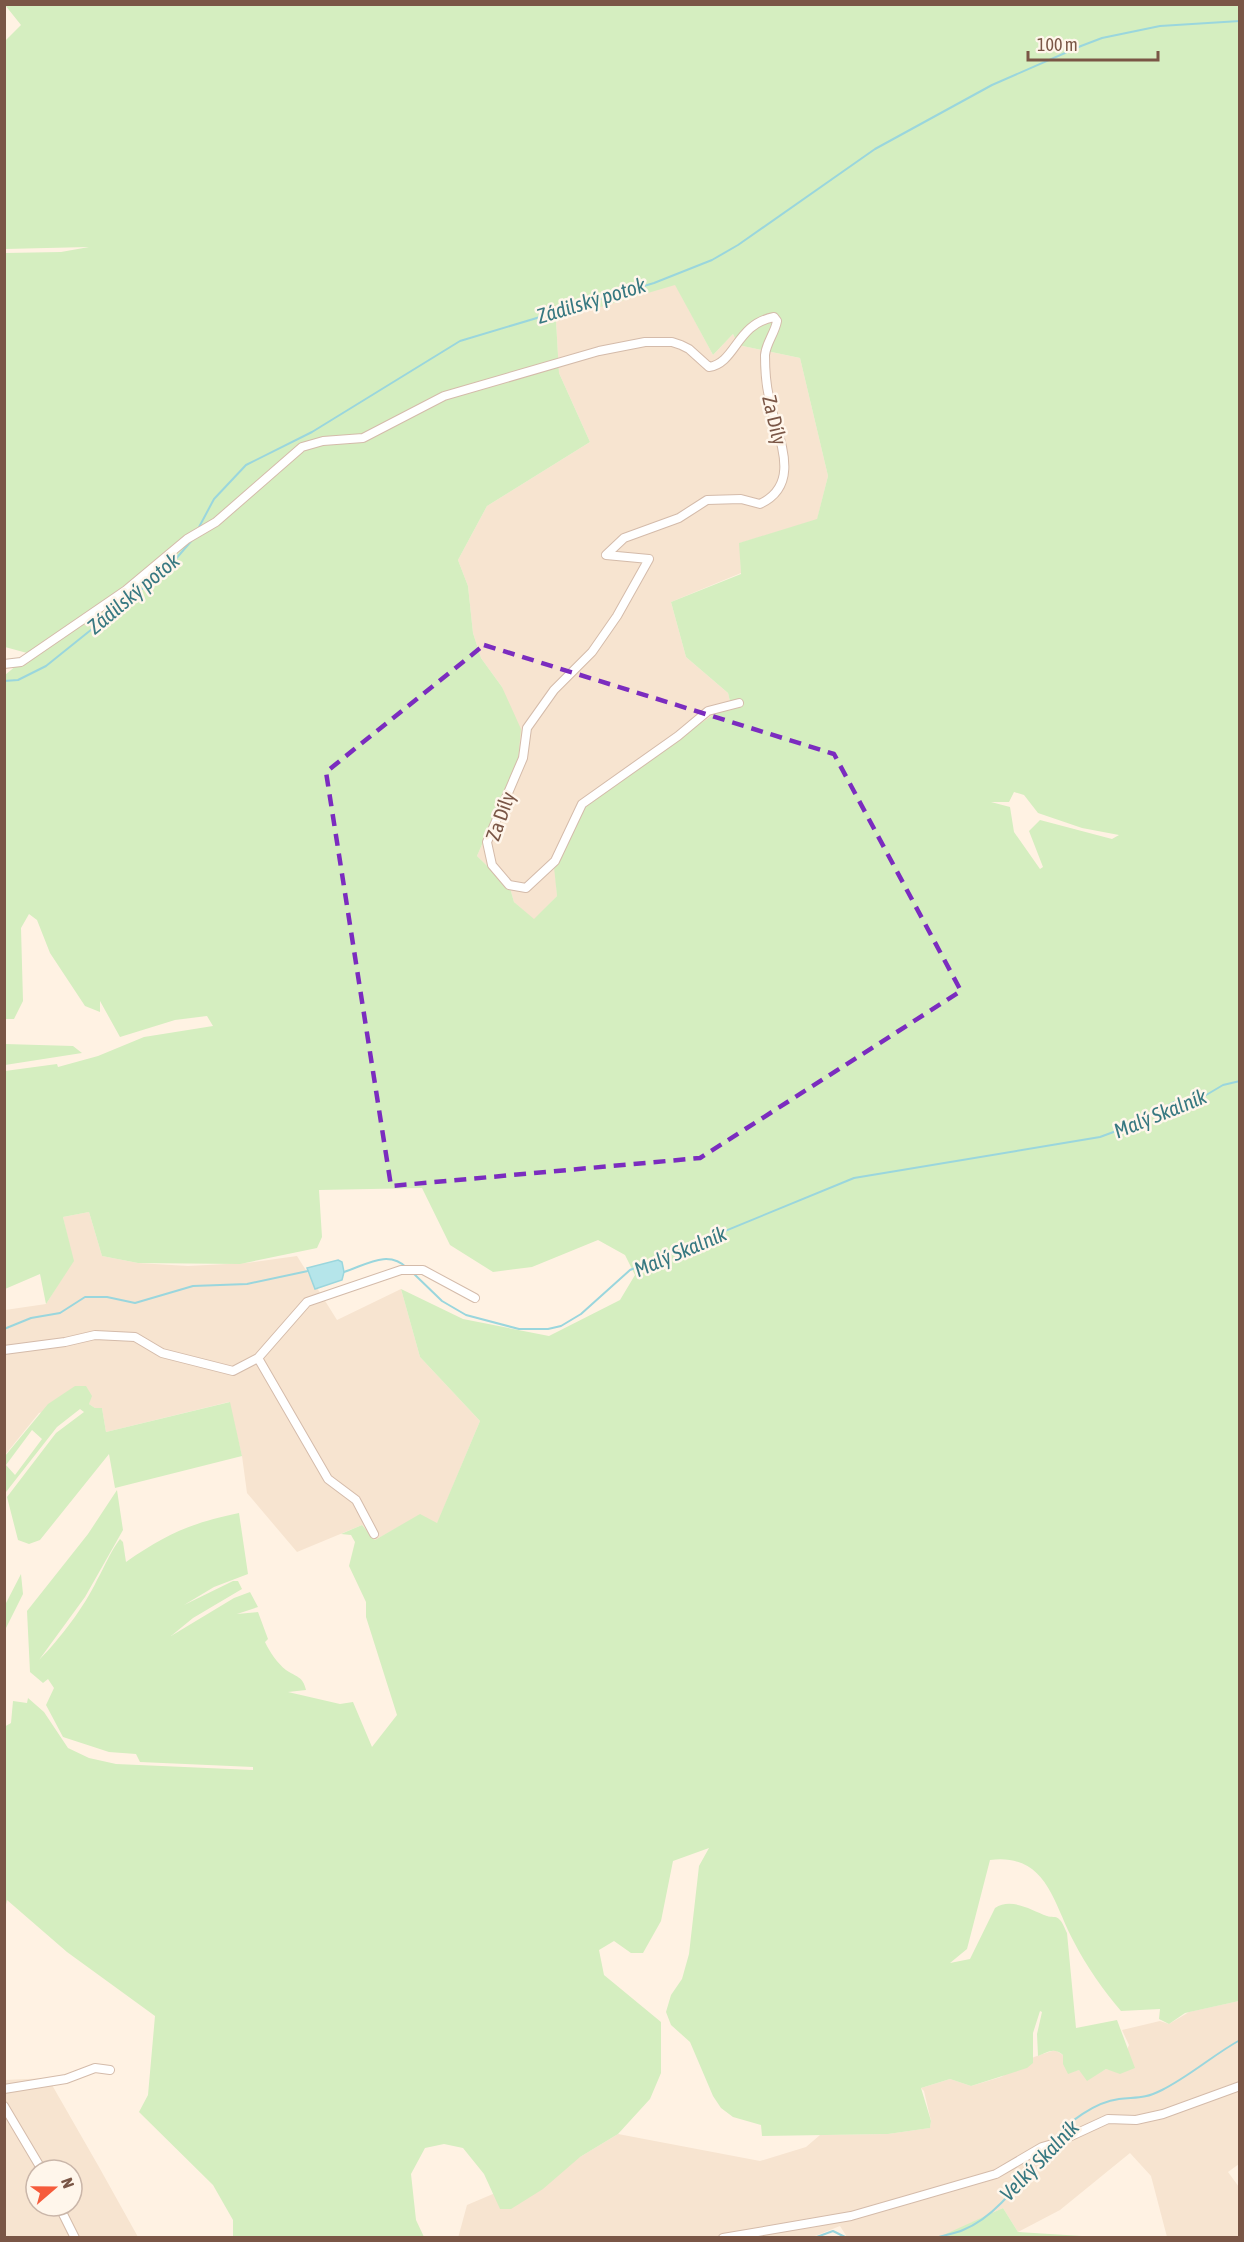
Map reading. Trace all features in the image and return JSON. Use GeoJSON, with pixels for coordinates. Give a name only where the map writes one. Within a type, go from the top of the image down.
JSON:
{"type":"FeatureCollection","features":[{"type":"Feature","properties":{"kind":"street","name":"Za Díly"},"geometry":{"type":"LineString","coordinates":[[4,664],[21,662],[126,590],[188,538],[203,531],[302,447],[323,441],[363,438],[444,396],[598,351],[645,342],[672,342],[689,349],[709,367],[717,366],[729,355],[739,337],[754,325],[774,317],[777,321],[776,329],[765,353],[769,397],[784,457],[784,476],[774,497],[759,504],[741,499],[707,500],[680,518],[624,538],[606,555],[649,560],[617,616],[592,652],[554,690],[527,728],[524,758],[487,842],[492,865],[509,885],[526,888],[555,861],[582,804],[678,736],[708,711],[739,703]]}},
{"type":"Feature","properties":{"kind":"street"},"geometry":{"type":"LineString","coordinates":[[4,1350],[65,1342],[95,1335],[135,1337],[162,1353],[233,1371],[258,1358],[307,1302],[401,1270],[423,1270],[474,1298]]}},
{"type":"Feature","properties":{"kind":"street"},"geometry":{"type":"LineString","coordinates":[[258,1358],[328,1479],[356,1500],[374,1534]]}},
{"type":"Feature","properties":{"kind":"street"},"geometry":{"type":"LineString","coordinates":[[4,2089],[66,2079],[95,2067],[110,2070]]}},
{"type":"Feature","properties":{"kind":"street"},"geometry":{"type":"LineString","coordinates":[[723,2238],[851,2216],[996,2174],[1042,2147],[1108,2119],[1136,2120],[1163,2114],[1239,2086]]}},
{"type":"Feature","properties":{"kind":"street"},"geometry":{"type":"LineString","coordinates":[[4,2106],[35,2158]]}},
{"type":"Feature","properties":{"kind":"street"},"geometry":{"type":"LineString","coordinates":[[65,2218],[75,2238]]}},
{"type":"Feature","properties":{"kind":"highlighted area"},"geometry":{"type":"Polygon","coordinates":[[[484,645],[834,754],[961,991],[700,1158],[391,1186],[326,772],[484,645]]]}},
{"type":"Feature","properties":{"kind":"shaded area"},"geometry":{"type":"Polygon","coordinates":[[[675,284],[713,355],[733,334],[738,345],[800,358],[828,476],[817,520],[740,543],[741,573],[671,602],[686,657],[728,693],[732,710],[719,711],[707,721],[555,867],[557,896],[534,920],[514,902],[510,888],[477,856],[518,761],[502,687],[481,658],[473,633],[468,586],[458,560],[487,506],[590,442],[559,373],[556,320],[675,284]]]}},
{"type":"Feature","properties":{"kind":"shaded area"},"geometry":{"type":"Polygon","coordinates":[[[89,1212],[102,1256],[138,1263],[188,1266],[246,1263],[297,1256],[337,1320],[401,1289],[420,1357],[480,1421],[437,1524],[420,1515],[375,1540],[362,1525],[297,1552],[247,1493],[242,1456],[229,1402],[106,1432],[102,1408],[95,1408],[89,1404],[90,1399],[39,1413],[5,1455],[5,1310],[46,1304],[73,1261],[63,1217],[89,1212]]]}},
{"type":"Feature","properties":{"kind":"shaded area"},"geometry":{"type":"Polygon","coordinates":[[[1239,2001],[1239,2164],[1228,2172],[1239,2187],[1239,2237],[1167,2237],[1151,2176],[1130,2153],[1060,2210],[1018,2232],[1003,2208],[939,2238],[847,2237],[840,2226],[810,2238],[458,2238],[467,2205],[580,2157],[618,2134],[760,2161],[806,2147],[820,2135],[888,2134],[930,2128],[931,2121],[924,2091],[921,2088],[950,2079],[971,2086],[1001,2077],[1034,2057],[1055,2050],[1063,2055],[1068,2073],[1079,2070],[1092,2077],[1106,2069],[1118,2072],[1129,2045],[1122,2030],[1160,2021],[1169,2024],[1189,2012],[1239,2001]]]}},
{"type":"Feature","properties":{"kind":"shaded area"},"geometry":{"type":"Polygon","coordinates":[[[48,2078],[138,2237],[5,2238],[5,2080],[48,2078]]]}},
{"type":"Feature","properties":{"kind":"green space"},"geometry":{"type":"Polygon","coordinates":[[[5,5],[1239,5],[1239,2001],[1185,2013],[1169,2024],[1159,2019],[1160,2009],[1121,2011],[1084,1960],[1046,1884],[1024,1864],[1009,1860],[990,1860],[967,1949],[950,1963],[970,1959],[995,1908],[1001,1905],[1014,1904],[1057,1918],[1067,1933],[1076,2028],[1117,2020],[1135,2068],[1120,2074],[1106,2069],[1087,2081],[1079,2070],[1068,2074],[1063,2064],[1063,2055],[1057,2051],[1038,2056],[1037,2034],[1042,2012],[1040,2011],[1033,2033],[1033,2063],[1027,2068],[971,2086],[950,2079],[921,2088],[931,2121],[930,2128],[888,2134],[762,2136],[761,2125],[733,2117],[721,2108],[713,2096],[690,2042],[671,2025],[666,2012],[671,1995],[682,1979],[689,1954],[699,1866],[709,1848],[673,1861],[661,1921],[643,1953],[631,1953],[614,1941],[599,1950],[604,1975],[661,2022],[661,2073],[650,2099],[618,2134],[580,2157],[543,2189],[511,2209],[500,2209],[484,2174],[463,2148],[444,2144],[425,2148],[411,2174],[416,2220],[424,2237],[233,2237],[233,2220],[213,2185],[139,2112],[148,2095],[155,2016],[67,1952],[7,1900],[5,1909],[4,1727],[11,1723],[13,1701],[27,1703],[28,1698],[44,1712],[68,1748],[89,1758],[116,1764],[253,1770],[253,1767],[140,1762],[136,1754],[109,1752],[63,1737],[46,1705],[54,1688],[48,1679],[43,1683],[30,1672],[27,1611],[88,1534],[117,1490],[123,1530],[85,1597],[39,1660],[79,1611],[120,1539],[123,1542],[126,1562],[180,1531],[239,1513],[248,1574],[214,1587],[184,1605],[233,1581],[238,1581],[242,1589],[193,1618],[171,1636],[234,1598],[250,1592],[258,1607],[237,1614],[258,1612],[268,1639],[265,1642],[269,1649],[286,1670],[301,1679],[305,1685],[306,1690],[288,1692],[340,1704],[353,1702],[372,1747],[397,1715],[366,1617],[366,1602],[349,1566],[355,1542],[351,1535],[341,1534],[362,1525],[375,1540],[420,1514],[437,1523],[480,1421],[420,1357],[401,1289],[463,1319],[549,1336],[620,1300],[635,1275],[625,1255],[598,1240],[532,1267],[493,1272],[450,1245],[422,1188],[319,1190],[322,1237],[317,1248],[240,1264],[138,1263],[102,1256],[89,1212],[63,1217],[74,1261],[46,1304],[40,1274],[5,1289],[5,1071],[57,1064],[58,1067],[98,1056],[144,1037],[213,1026],[207,1016],[175,1020],[120,1037],[100,1001],[100,1012],[85,1006],[50,953],[37,920],[29,914],[21,928],[23,1001],[14,1019],[5,1019],[5,675],[35,650],[27,653],[5,647],[5,253],[61,252],[89,247],[5,249],[5,41],[21,25],[5,5]],[[675,285],[556,320],[559,373],[590,442],[487,506],[458,560],[468,586],[473,633],[481,658],[502,687],[521,729],[518,761],[477,856],[510,888],[514,902],[534,919],[557,896],[554,867],[584,808],[719,711],[732,710],[728,693],[686,657],[671,602],[741,574],[739,543],[817,519],[828,476],[800,358],[738,345],[733,334],[713,355],[675,285]],[[1014,792],[1009,802],[991,802],[1010,807],[1014,832],[1040,869],[1043,867],[1029,831],[1040,820],[1112,839],[1119,835],[1082,828],[1038,813],[1024,795],[1014,792]]]}},
{"type":"Feature","properties":{"kind":"green space"},"geometry":{"type":"Polygon","coordinates":[[[5,1044],[73,1046],[82,1053],[5,1065],[5,1044]]]}},
{"type":"Feature","properties":{"kind":"green space"},"geometry":{"type":"Polygon","coordinates":[[[75,1386],[86,1386],[92,1396],[89,1404],[95,1408],[102,1408],[106,1432],[230,1402],[242,1456],[115,1488],[109,1454],[40,1540],[29,1544],[18,1540],[7,1497],[56,1433],[84,1412],[80,1409],[57,1427],[6,1492],[5,1456],[48,1404],[75,1386]],[[32,1430],[6,1465],[15,1475],[42,1439],[32,1430]]]}},
{"type":"Feature","properties":{"kind":"green space"},"geometry":{"type":"Polygon","coordinates":[[[21,1574],[23,1594],[5,1630],[5,1605],[21,1574]]]}},
{"type":"Feature","properties":{"kind":"green space"},"geometry":{"type":"Polygon","coordinates":[[[1003,2208],[1018,2232],[1098,2237],[939,2237],[1003,2208]]]}},
{"type":"Feature","properties":{"kind":"water"},"geometry":{"type":"Polygon","coordinates":[[[338,1260],[342,1262],[344,1272],[342,1280],[315,1289],[307,1268],[338,1260]]]}},
{"type":"Feature","properties":{"kind":"waterway","name":"Zádilský potok"},"geometry":{"type":"LineString","coordinates":[[198,529],[214,499],[246,465],[312,432],[460,341],[654,283],[712,260],[738,245],[875,149],[992,85],[1081,46],[1102,38],[1160,26],[1240,21]]}},
{"type":"Feature","properties":{"kind":"waterway","name":"Zádilský potok"},"geometry":{"type":"LineString","coordinates":[[4,681],[18,680],[46,666],[168,568],[193,539]]}},
{"type":"Feature","properties":{"kind":"waterway","name":"Malý Skalník"},"geometry":{"type":"LineString","coordinates":[[412,1272],[442,1301],[466,1315],[519,1329],[548,1329],[561,1326],[581,1314],[630,1270],[854,1178],[1100,1137],[1135,1124],[1174,1102],[1196,1101],[1223,1085],[1240,1081]]}},
{"type":"Feature","properties":{"kind":"waterway","name":"Malý Skalník"},"geometry":{"type":"LineString","coordinates":[[344,1272],[385,1259],[400,1262],[407,1268]]}},
{"type":"Feature","properties":{"kind":"waterway","name":"Malý Skalník"},"geometry":{"type":"LineString","coordinates":[[4,1329],[31,1318],[60,1313],[85,1297],[107,1297],[135,1303],[193,1286],[247,1284],[308,1271]]}},
{"type":"Feature","properties":{"kind":"waterway","name":"Velký Skalník"},"geometry":{"type":"LineString","coordinates":[[1053,2140],[1066,2126],[1101,2104],[1156,2093],[1240,2040]]}},
{"type":"Feature","properties":{"kind":"waterway","name":"Velký Skalník"},"geometry":{"type":"LineString","coordinates":[[936,2238],[963,2230],[988,2215],[1009,2195],[1046,2149]]}},
{"type":"Feature","properties":{"kind":"waterway","name":"Velký Skalník"},"geometry":{"type":"LineString","coordinates":[[814,2238],[833,2231],[847,2238]]}}]}
